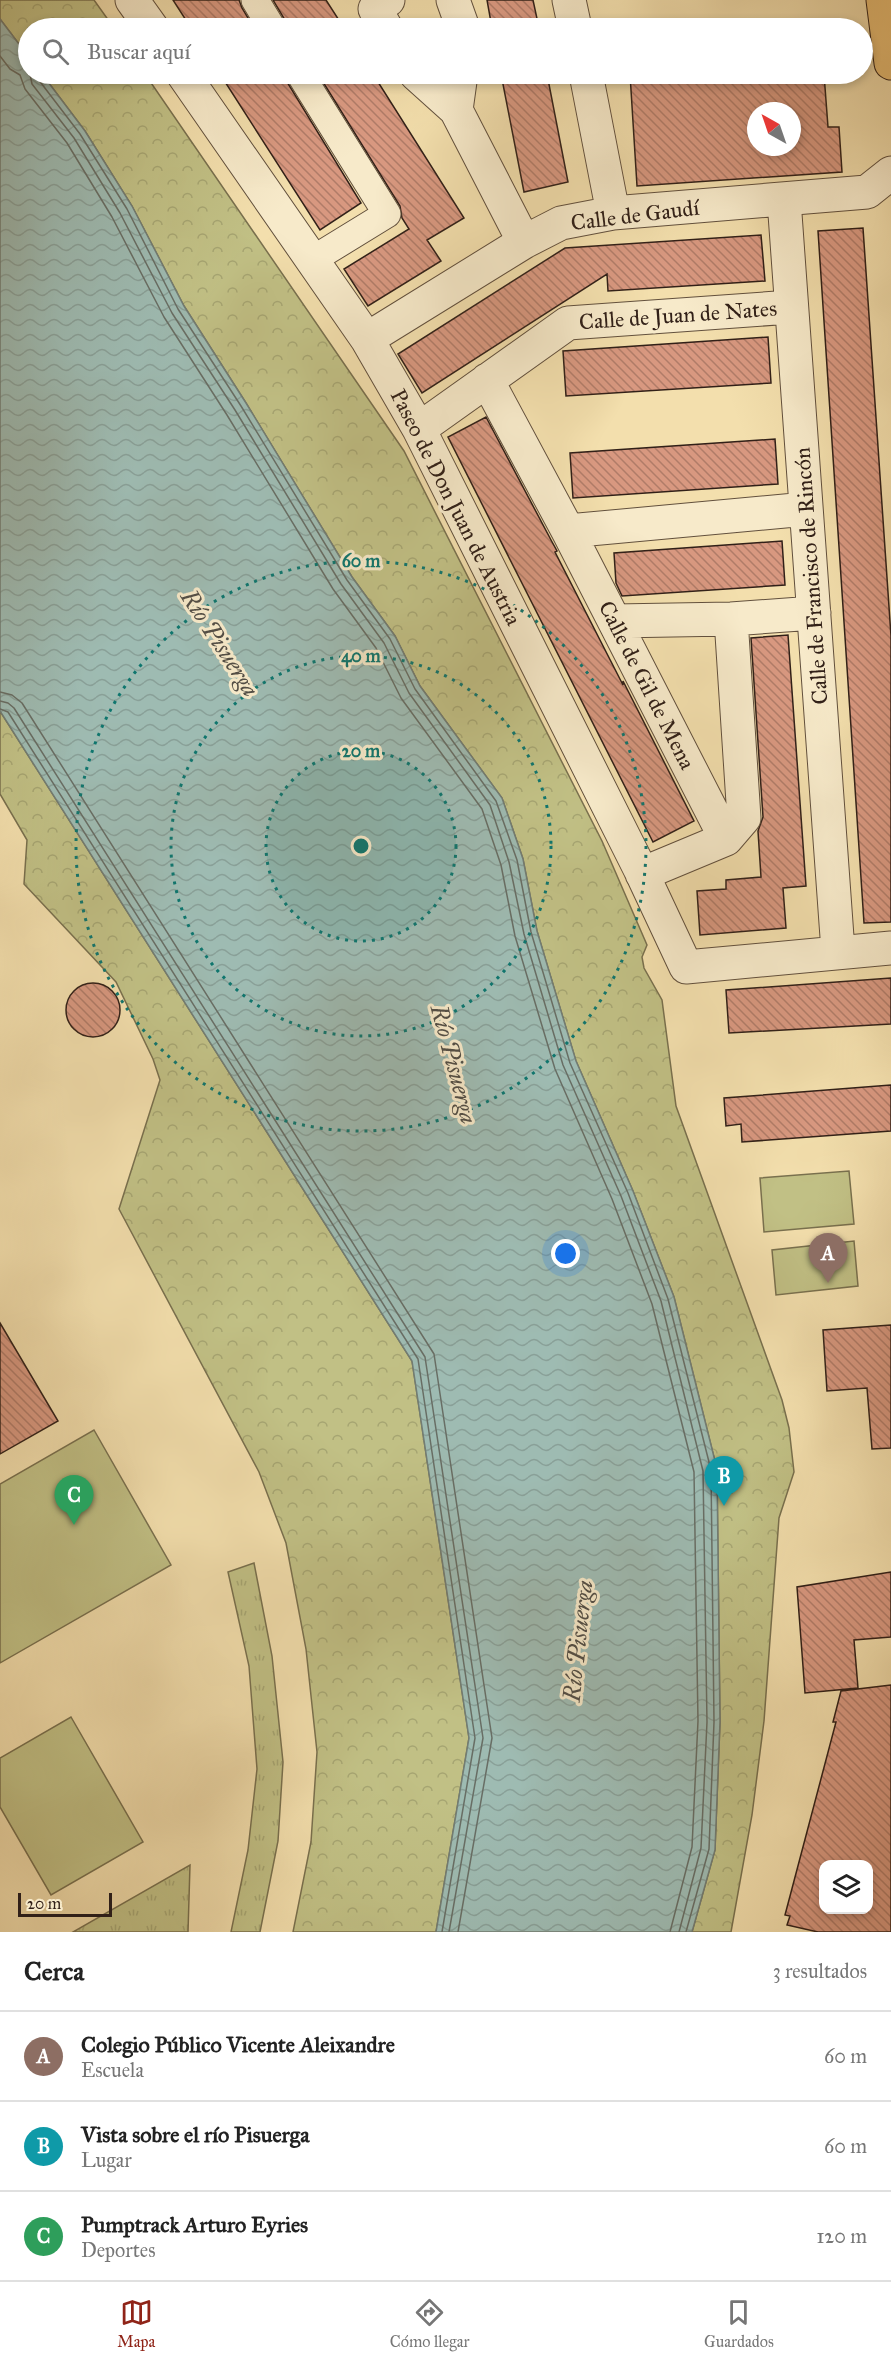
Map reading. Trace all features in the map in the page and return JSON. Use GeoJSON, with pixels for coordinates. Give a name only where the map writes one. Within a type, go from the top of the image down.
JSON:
{"type":"FeatureCollection","features":[{"type":"Feature","properties":{"kind":"main road"},"geometry":{"type":"LineString","coordinates":[[884,0],[891,63]]}},
{"type":"Feature","properties":{"kind":"street"},"geometry":{"type":"LineString","coordinates":[[132,0],[145,18]]}},
{"type":"Feature","properties":{"kind":"street"},"geometry":{"type":"LineString","coordinates":[[255,0],[266,18]]}},
{"type":"Feature","properties":{"kind":"street"},"geometry":{"type":"LineString","coordinates":[[380,18],[375,9],[388,0]]}},
{"type":"Feature","properties":{"kind":"street"},"geometry":{"type":"LineString","coordinates":[[453,0],[459,18]]}},
{"type":"Feature","properties":{"kind":"street"},"geometry":{"type":"LineString","coordinates":[[569,0],[573,18]]}},
{"type":"Feature","properties":{"kind":"street","name":"Paseo de Don Juan de Austria"},"geometry":{"type":"LineString","coordinates":[[190,84],[367,339],[419,429],[642,874],[686,967],[838,951]]}},
{"type":"Feature","properties":{"kind":"street"},"geometry":{"type":"LineString","coordinates":[[306,84],[387,214],[312,260]]}},
{"type":"Feature","properties":{"kind":"street"},"geometry":{"type":"LineString","coordinates":[[427,84],[456,110],[524,242]]}},
{"type":"Feature","properties":{"kind":"street"},"geometry":{"type":"LineString","coordinates":[[456,110],[460,84]]}},
{"type":"Feature","properties":{"kind":"street"},"geometry":{"type":"LineString","coordinates":[[588,84],[613,213]]}},
{"type":"Feature","properties":{"kind":"street","name":"Calle de Gaudí"},"geometry":{"type":"LineString","coordinates":[[367,339],[524,242],[561,223],[613,213],[867,192],[891,173]]}},
{"type":"Feature","properties":{"kind":"street","name":"Calle de Francisco de Rincón"},"geometry":{"type":"LineString","coordinates":[[784,200],[838,951]]}},
{"type":"Feature","properties":{"kind":"street","name":"Calle de Juan de Nates"},"geometry":{"type":"LineString","coordinates":[[419,429],[568,323],[791,307]]}},
{"type":"Feature","properties":{"kind":"street","name":"Calle de Gil de Mena"},"geometry":{"type":"LineString","coordinates":[[487,380],[615,621],[726,839]]}},
{"type":"Feature","properties":{"kind":"street"},"geometry":{"type":"LineString","coordinates":[[568,531],[806,509]]}},
{"type":"Feature","properties":{"kind":"street"},"geometry":{"type":"LineString","coordinates":[[615,621],[731,619],[814,613]]}},
{"type":"Feature","properties":{"kind":"street"},"geometry":{"type":"LineString","coordinates":[[642,874],[726,839],[744,818],[731,619]]}},
{"type":"Feature","properties":{"kind":"street"},"geometry":{"type":"LineString","coordinates":[[838,951],[891,948]]}},
{"type":"Feature","properties":{"kind":"green space"},"geometry":{"type":"Polygon","coordinates":[[[0,0],[94,0],[107,18],[18,18],[18,43],[0,19],[0,0]]]}},
{"type":"Feature","properties":{"kind":"green space"},"geometry":{"type":"Polygon","coordinates":[[[50,84],[152,84],[404,451],[602,841],[647,945],[642,957],[644,968],[662,1000],[676,1106],[782,1400],[789,1428],[794,1472],[779,1518],[764,1721],[752,1815],[731,1932],[692,1932],[715,1850],[720,1722],[717,1469],[674,1297],[633,1191],[576,1061],[537,931],[523,859],[502,798],[420,686],[395,636],[352,577],[184,306],[132,206],[85,131],[50,84]]]}},
{"type":"Feature","properties":{"kind":"green space"},"geometry":{"type":"Polygon","coordinates":[[[0,711],[412,1361],[469,1738],[436,1932],[293,1932],[311,1842],[317,1752],[306,1649],[286,1543],[259,1472],[119,1209],[160,1080],[153,1059],[116,982],[24,884],[27,840],[0,794],[0,711]]]}},
{"type":"Feature","properties":{"kind":"green space"},"geometry":{"type":"Polygon","coordinates":[[[849,1171],[854,1224],[764,1232],[760,1178],[849,1171]]]}},
{"type":"Feature","properties":{"kind":"green space"},"geometry":{"type":"Polygon","coordinates":[[[854,1241],[858,1286],[776,1295],[772,1250],[854,1241]]]}},
{"type":"Feature","properties":{"kind":"green space"},"geometry":{"type":"Polygon","coordinates":[[[94,1430],[171,1565],[0,1663],[0,1484],[94,1430]]]}},
{"type":"Feature","properties":{"kind":"green space"},"geometry":{"type":"Polygon","coordinates":[[[254,1563],[272,1656],[283,1762],[278,1841],[260,1932],[231,1932],[248,1850],[257,1769],[249,1666],[228,1572],[254,1563]]]}},
{"type":"Feature","properties":{"kind":"green space"},"geometry":{"type":"Polygon","coordinates":[[[71,1717],[143,1842],[51,1895],[0,1807],[0,1758],[71,1717]]]}},
{"type":"Feature","properties":{"kind":"green space"},"geometry":{"type":"Polygon","coordinates":[[[190,1865],[188,1932],[73,1932],[190,1865]]]}},
{"type":"Feature","properties":{"kind":"water","name":"Río Pisuerga"},"geometry":{"type":"Polygon","coordinates":[[[0,19],[18,43],[18,84],[50,84],[85,131],[132,206],[184,306],[352,577],[395,636],[420,686],[502,798],[523,859],[537,931],[576,1061],[633,1191],[674,1297],[717,1469],[720,1722],[715,1850],[692,1932],[436,1932],[469,1738],[412,1361],[0,711],[0,19]]]}},
{"type":"Feature","properties":{"kind":"building"},"geometry":{"type":"Polygon","coordinates":[[[173,0],[239,0],[248,18],[185,18],[173,0]]]}},
{"type":"Feature","properties":{"kind":"building"},"geometry":{"type":"Polygon","coordinates":[[[273,0],[326,0],[338,18],[284,18],[273,0]]]}},
{"type":"Feature","properties":{"kind":"building"},"geometry":{"type":"Polygon","coordinates":[[[487,0],[533,0],[537,18],[490,18],[487,0]]]}},
{"type":"Feature","properties":{"kind":"building"},"geometry":{"type":"Polygon","coordinates":[[[226,84],[288,84],[361,203],[320,230],[226,84]]]}},
{"type":"Feature","properties":{"kind":"building"},"geometry":{"type":"Polygon","coordinates":[[[324,84],[379,84],[464,218],[427,240],[441,261],[368,306],[344,269],[409,229],[402,218],[400,206],[324,84]]]}},
{"type":"Feature","properties":{"kind":"building"},"geometry":{"type":"Polygon","coordinates":[[[503,84],[549,84],[568,182],[524,192],[503,84]]]}},
{"type":"Feature","properties":{"kind":"building"},"geometry":{"type":"Polygon","coordinates":[[[631,84],[825,84],[828,127],[839,127],[842,172],[637,186],[631,84]]]}},
{"type":"Feature","properties":{"kind":"building"},"geometry":{"type":"Polygon","coordinates":[[[863,228],[891,636],[891,922],[864,923],[818,231],[863,228]]]}},
{"type":"Feature","properties":{"kind":"building"},"geometry":{"type":"Polygon","coordinates":[[[761,235],[765,281],[608,291],[607,274],[422,393],[398,354],[565,248],[761,235]]]}},
{"type":"Feature","properties":{"kind":"building"},"geometry":{"type":"Polygon","coordinates":[[[768,337],[771,383],[566,396],[563,351],[768,337]]]}},
{"type":"Feature","properties":{"kind":"building"},"geometry":{"type":"Polygon","coordinates":[[[486,417],[694,821],[653,842],[448,437],[486,417]]]}},
{"type":"Feature","properties":{"kind":"building"},"geometry":{"type":"Polygon","coordinates":[[[775,439],[778,484],[573,498],[570,453],[775,439]]]}},
{"type":"Feature","properties":{"kind":"building"},"geometry":{"type":"Polygon","coordinates":[[[782,541],[785,585],[622,596],[616,583],[614,553],[782,541]]]}},
{"type":"Feature","properties":{"kind":"building"},"geometry":{"type":"Polygon","coordinates":[[[788,635],[806,886],[783,888],[786,928],[700,935],[697,891],[726,889],[726,880],[761,877],[758,831],[763,817],[751,638],[788,635]]]}},
{"type":"Feature","properties":{"kind":"building"},"geometry":{"type":"Polygon","coordinates":[[[891,978],[891,1024],[729,1033],[726,990],[891,978]]]}},
{"type":"Feature","properties":{"kind":"building"},"geometry":{"type":"Polygon","coordinates":[[[93,983],[103,985],[112,991],[118,1000],[120,1010],[118,1020],[112,1029],[103,1035],[93,1037],[83,1035],[74,1029],[68,1020],[66,1010],[68,1000],[74,991],[83,985],[93,983]]]}},
{"type":"Feature","properties":{"kind":"building"},"geometry":{"type":"Polygon","coordinates":[[[891,1085],[891,1131],[742,1142],[741,1124],[726,1126],[724,1098],[891,1085]]]}},
{"type":"Feature","properties":{"kind":"building"},"geometry":{"type":"Polygon","coordinates":[[[0,1323],[58,1421],[0,1454],[0,1323]]]}},
{"type":"Feature","properties":{"kind":"building"},"geometry":{"type":"Polygon","coordinates":[[[891,1325],[891,1448],[872,1449],[867,1388],[827,1391],[823,1330],[891,1325]]]}},
{"type":"Feature","properties":{"kind":"building"},"geometry":{"type":"Polygon","coordinates":[[[891,1572],[891,1637],[854,1640],[858,1688],[805,1693],[797,1587],[891,1572]]]}},
{"type":"Feature","properties":{"kind":"building"},"geometry":{"type":"Polygon","coordinates":[[[891,1685],[891,1932],[818,1932],[787,1925],[790,1916],[785,1915],[836,1722],[833,1722],[841,1691],[891,1685]]]}},
{"type":"Feature","properties":{"kind":"place","name":"Colegio Público Vicente Aleixandre"},"geometry":{"type":"Point","coordinates":[828,1283]}},
{"type":"Feature","properties":{"kind":"place","name":"Vista sobre el río Pisuerga"},"geometry":{"type":"Point","coordinates":[724,1506]}},
{"type":"Feature","properties":{"kind":"place","name":"Pumptrack Arturo Eyries"},"geometry":{"type":"Point","coordinates":[74,1525]}}]}
